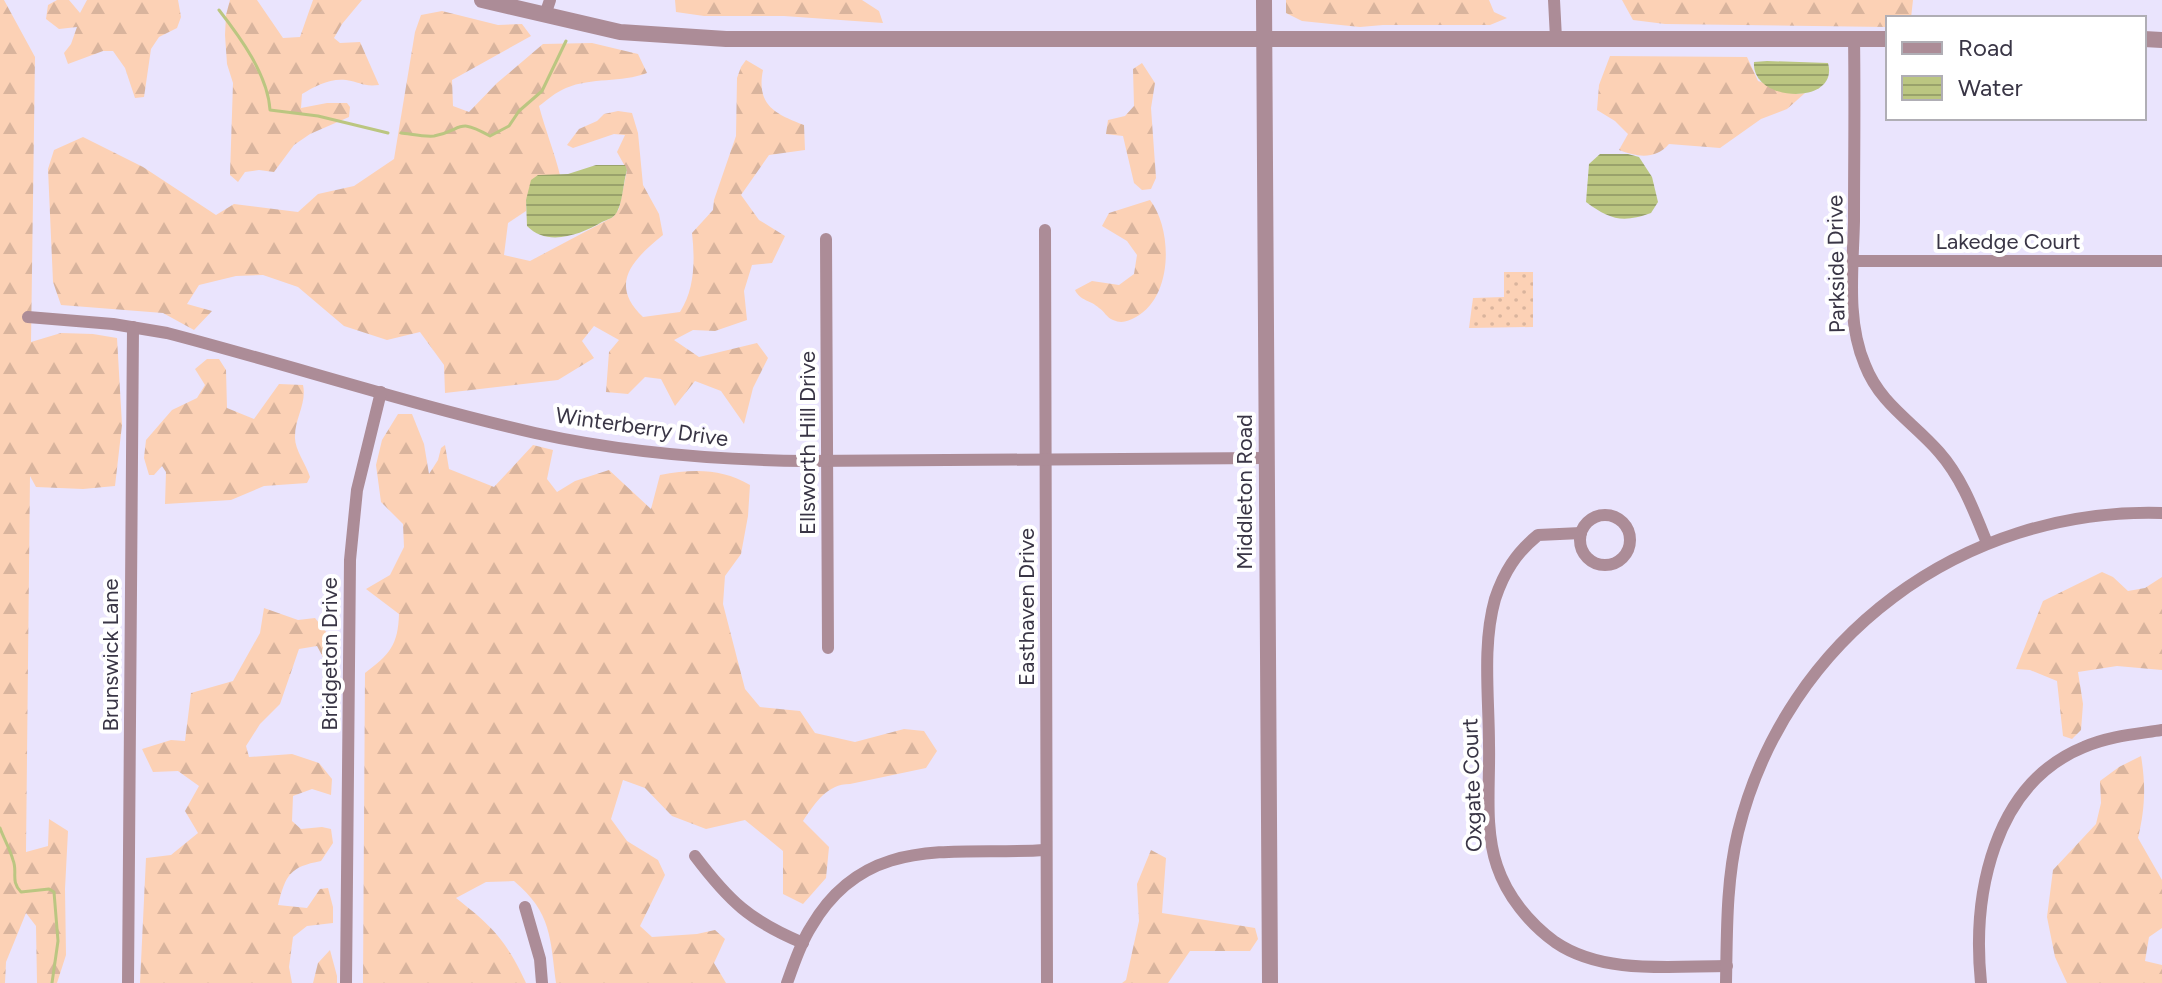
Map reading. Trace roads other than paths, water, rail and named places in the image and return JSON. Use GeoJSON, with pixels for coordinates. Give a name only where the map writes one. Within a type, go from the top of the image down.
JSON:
{"type":"FeatureCollection","features":[{"type":"Feature","properties":{"kind":"street"},"geometry":{"type":"LineString","coordinates":[[482,0],[547,8],[620,32],[726,39],[1886,39]]}},
{"type":"Feature","properties":{"kind":"street","name":"Middleton Road"},"geometry":{"type":"LineString","coordinates":[[1264,0],[1270,983]]}},
{"type":"Feature","properties":{"kind":"street"},"geometry":{"type":"LineString","coordinates":[[1554,0],[1556,38]]}},
{"type":"Feature","properties":{"kind":"street","name":"Parkside Drive"},"geometry":{"type":"LineString","coordinates":[[1854,38],[1853,315],[1864,365],[1888,404],[1930,441],[1954,470],[1987,543]]}},
{"type":"Feature","properties":{"kind":"street","name":"Easthaven Drive"},"geometry":{"type":"LineString","coordinates":[[1045,230],[1047,983]]}},
{"type":"Feature","properties":{"kind":"street","name":"Ellsworth Hill Drive"},"geometry":{"type":"LineString","coordinates":[[826,239],[828,648]]}},
{"type":"Feature","properties":{"kind":"street","name":"Lakedge Court"},"geometry":{"type":"LineString","coordinates":[[1853,261],[2162,261]]}},
{"type":"Feature","properties":{"kind":"street","name":"Winterberry Drive"},"geometry":{"type":"LineString","coordinates":[[28,317],[133,327],[223,347],[536,433],[639,451],[734,460],[1265,458]]}},
{"type":"Feature","properties":{"kind":"street","name":"Brunswick Lane"},"geometry":{"type":"LineString","coordinates":[[128,983],[133,327]]}},
{"type":"Feature","properties":{"kind":"street","name":"Bridgeton Drive"},"geometry":{"type":"LineString","coordinates":[[346,983],[350,560],[357,490],[381,392]]}},
{"type":"Feature","properties":{"kind":"street"},"geometry":{"type":"LineString","coordinates":[[1726,983],[1728,891],[1737,835],[1758,770],[1783,720],[1823,664],[1875,612],[1915,581],[1987,543],[2070,518],[2121,512],[2162,513]]}},
{"type":"Feature","properties":{"kind":"street","name":"Oxgate Court"},"geometry":{"type":"LineString","coordinates":[[1608,515],[1623,523],[1628,530],[1629,547],[1620,561],[1597,564],[1581,549],[1581,533],[1591,519],[1608,515]]}},
{"type":"Feature","properties":{"kind":"street","name":"Oxgate Court"},"geometry":{"type":"LineString","coordinates":[[1581,533],[1538,535],[1507,569],[1495,601],[1490,628],[1489,667],[1490,832],[1496,863],[1506,888],[1518,906],[1541,931],[1566,948],[1592,959],[1629,965],[1727,966]]}},
{"type":"Feature","properties":{"kind":"street"},"geometry":{"type":"LineString","coordinates":[[1981,983],[1979,920],[1986,875],[2000,832],[2013,806],[2047,768],[2068,755],[2102,740],[2162,730]]}},
{"type":"Feature","properties":{"kind":"street"},"geometry":{"type":"LineString","coordinates":[[787,983],[803,943],[825,905],[848,882],[885,861],[924,852],[1046,850]]}},
{"type":"Feature","properties":{"kind":"street"},"geometry":{"type":"LineString","coordinates":[[695,856],[742,911],[773,931],[803,943]]}},
{"type":"Feature","properties":{"kind":"street"},"geometry":{"type":"LineString","coordinates":[[525,907],[540,959],[542,983]]}},
{"type":"Feature","properties":{"kind":"water"},"geometry":{"type":"Polygon","coordinates":[[[1754,62],[1828,63],[1828,77],[1821,87],[1809,92],[1779,92],[1766,86],[1757,76],[1754,62]]]}},
{"type":"Feature","properties":{"kind":"water"},"geometry":{"type":"Polygon","coordinates":[[[1600,154],[1639,157],[1652,177],[1658,202],[1651,213],[1617,218],[1602,213],[1586,202],[1589,164],[1600,154]]]}},
{"type":"Feature","properties":{"kind":"water"},"geometry":{"type":"Polygon","coordinates":[[[596,165],[625,165],[627,170],[621,203],[614,216],[564,237],[544,236],[527,226],[526,200],[531,180],[538,175],[568,174],[596,165]]]}},
{"type":"Feature","properties":{"kind":"waterway"},"geometry":{"type":"LineString","coordinates":[[219,10],[259,70],[270,110],[318,116],[388,133]]}},
{"type":"Feature","properties":{"kind":"waterway"},"geometry":{"type":"LineString","coordinates":[[401,133],[434,136],[465,126],[490,136],[509,126],[519,111],[542,91],[566,41]]}},
{"type":"Feature","properties":{"kind":"waterway"},"geometry":{"type":"LineString","coordinates":[[0,828],[12,856],[16,884],[21,892],[49,889],[54,892],[58,941],[52,983]]}}]}
